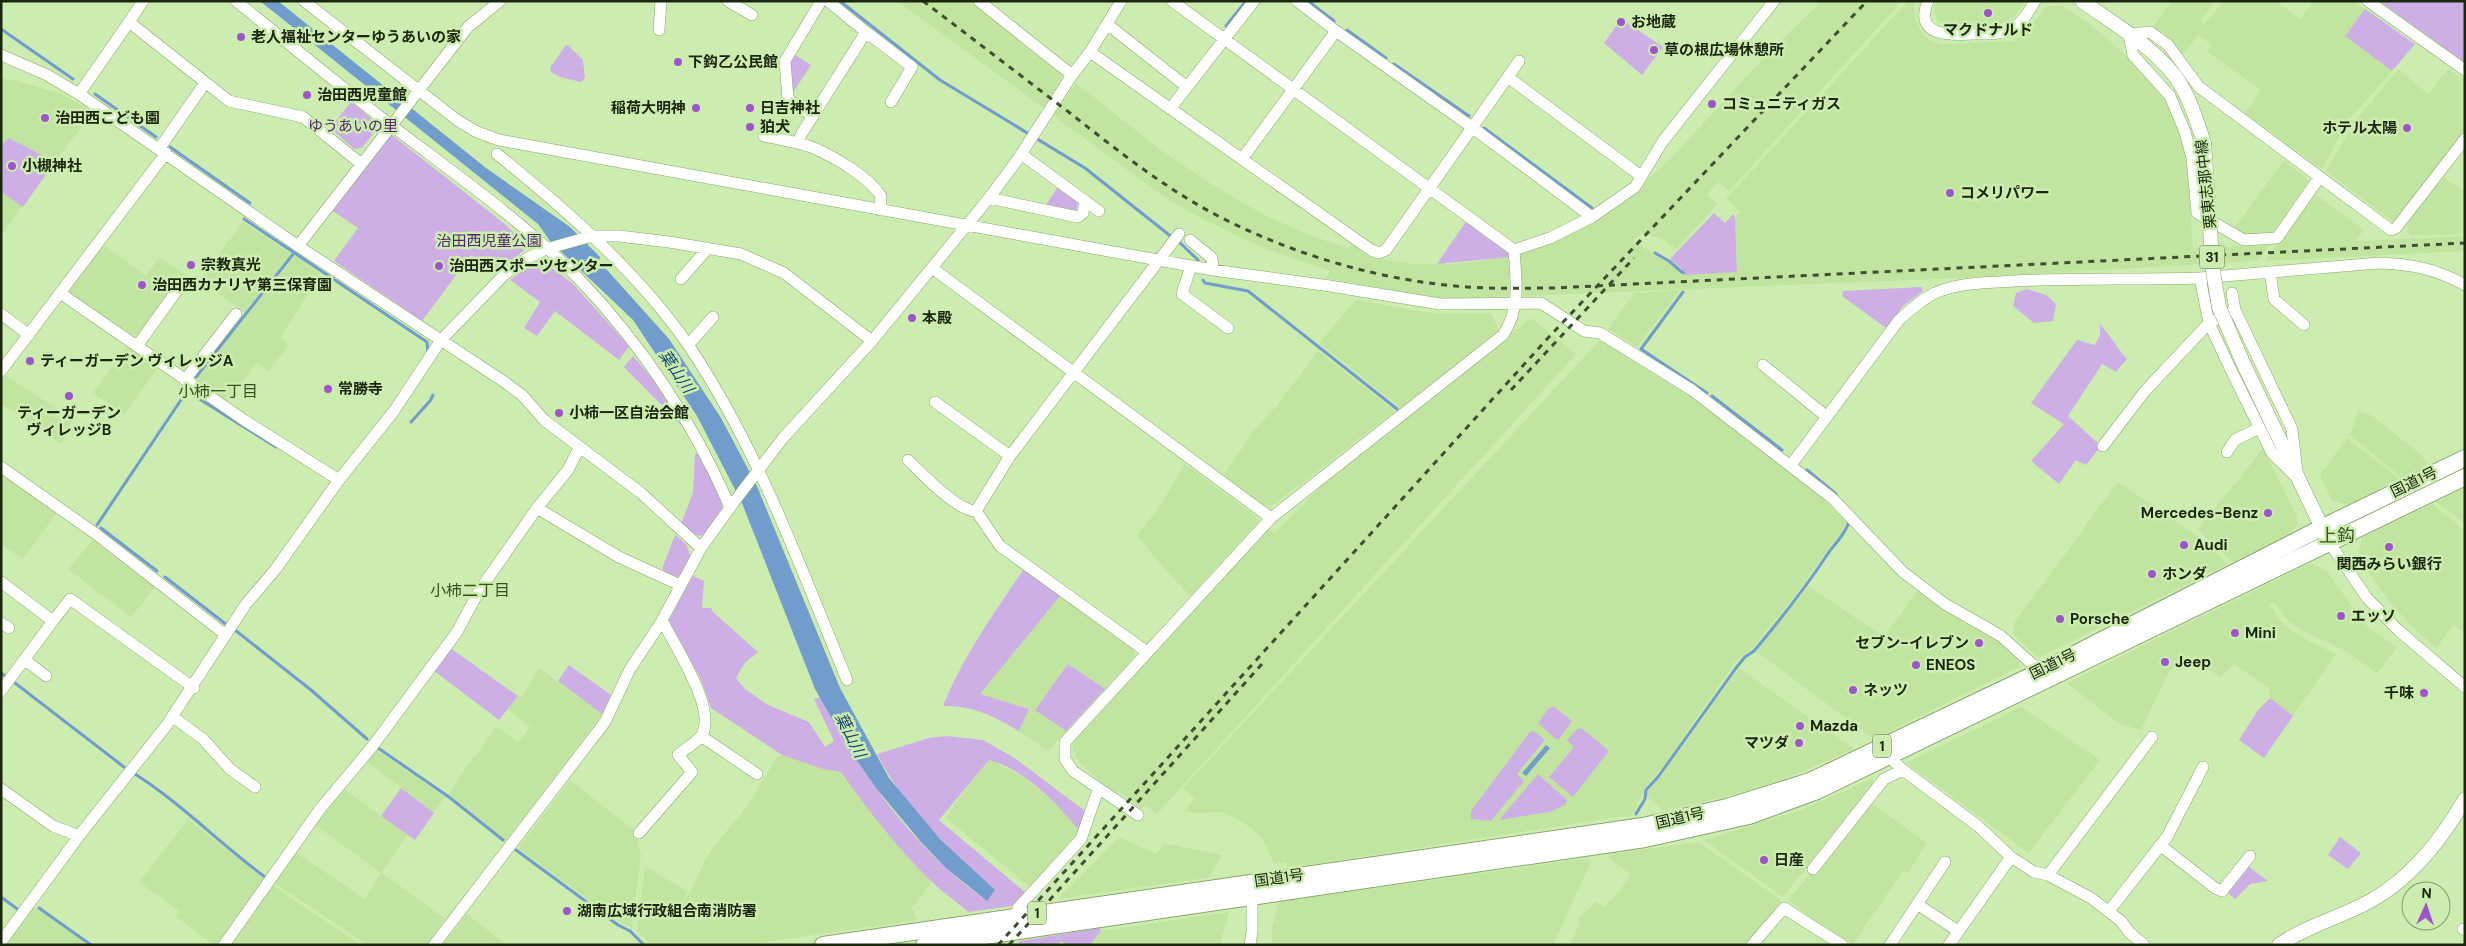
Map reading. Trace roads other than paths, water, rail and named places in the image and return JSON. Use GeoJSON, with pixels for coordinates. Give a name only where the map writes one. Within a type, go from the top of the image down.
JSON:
{"type":"FeatureCollection","features":[{"type":"Feature","properties":{"kind":"highway","name":"国道1号"},"geometry":{"type":"LineString","coordinates":[[2048,674],[2321,528],[2465,458]]}},
{"type":"Feature","properties":{"kind":"highway","name":"国道1号"},"geometry":{"type":"LineString","coordinates":[[823,945],[856,942],[1018,916],[1252,889],[1635,840],[1696,829],[1748,816],[1817,791],[1884,752],[2465,477]]}},
{"type":"Feature","properties":{"kind":"highway","name":"国道1号"},"geometry":{"type":"LineString","coordinates":[[924,945],[1252,889]]}},
{"type":"Feature","properties":{"kind":"main road","name":"栗東志那中線"},"geometry":{"type":"LineString","coordinates":[[2082,1],[2150,51],[2175,77],[2193,112],[2204,143],[2213,271],[2219,307],[2244,365],[2321,528],[2330,542]]}},
{"type":"Feature","properties":{"kind":"main road"},"geometry":{"type":"LineString","coordinates":[[2279,945],[2306,929],[2371,900],[2388,890],[2437,843],[2465,799]]}},
{"type":"Feature","properties":{"kind":"street"},"geometry":{"type":"LineString","coordinates":[[79,94],[143,1]]}},
{"type":"Feature","properties":{"kind":"street"},"geometry":{"type":"LineString","coordinates":[[236,1],[393,122],[525,230],[601,304],[670,392],[704,450],[732,505]]}},
{"type":"Feature","properties":{"kind":"street"},"geometry":{"type":"LineString","coordinates":[[304,1],[418,93],[470,128],[499,140],[1214,270],[1440,304],[1541,303],[1584,330],[1600,333],[1608,337],[1692,390],[1832,498],[1903,572],[1945,604],[2001,636],[2032,664],[2048,674]]}},
{"type":"Feature","properties":{"kind":"street"},"geometry":{"type":"LineString","coordinates":[[298,246],[360,163],[418,93],[468,27],[500,1]]}},
{"type":"Feature","properties":{"kind":"street"},"geometry":{"type":"LineString","coordinates":[[658,30],[661,1]]}},
{"type":"Feature","properties":{"kind":"street"},"geometry":{"type":"LineString","coordinates":[[728,1],[752,15]]}},
{"type":"Feature","properties":{"kind":"street"},"geometry":{"type":"LineString","coordinates":[[812,116],[788,99],[785,61],[821,1]]}},
{"type":"Feature","properties":{"kind":"street"},"geometry":{"type":"LineString","coordinates":[[828,1],[912,67],[891,102]]}},
{"type":"Feature","properties":{"kind":"street"},"geometry":{"type":"LineString","coordinates":[[979,1],[1072,75]]}},
{"type":"Feature","properties":{"kind":"street"},"geometry":{"type":"LineString","coordinates":[[434,945],[605,722],[630,669],[662,620],[701,548],[732,505],[758,470],[822,394],[872,341],[989,198],[1021,154],[1072,75],[1090,52],[1121,1]]}},
{"type":"Feature","properties":{"kind":"street"},"geometry":{"type":"LineString","coordinates":[[1172,1],[1431,187],[1514,250]]}},
{"type":"Feature","properties":{"kind":"street"},"geometry":{"type":"LineString","coordinates":[[1170,109],[1254,1]]}},
{"type":"Feature","properties":{"kind":"street"},"geometry":{"type":"LineString","coordinates":[[1297,1],[1336,32],[1473,128],[1592,217]]}},
{"type":"Feature","properties":{"kind":"street"},"geometry":{"type":"LineString","coordinates":[[1514,250],[1550,238],[1592,217],[1635,187],[1665,138],[1774,1]]}},
{"type":"Feature","properties":{"kind":"street"},"geometry":{"type":"LineString","coordinates":[[1928,1],[1925,16],[1929,25],[1936,33],[1945,36],[2000,34],[2012,29],[2021,22],[2035,1]]}},
{"type":"Feature","properties":{"kind":"street"},"geometry":{"type":"LineString","coordinates":[[2368,1],[2465,70]]}},
{"type":"Feature","properties":{"kind":"street"},"geometry":{"type":"LineString","coordinates":[[129,22],[229,101],[304,116],[360,163]]}},
{"type":"Feature","properties":{"kind":"street"},"geometry":{"type":"LineString","coordinates":[[1107,24],[1187,88]]}},
{"type":"Feature","properties":{"kind":"street"},"geometry":{"type":"LineString","coordinates":[[798,143],[802,132],[866,32]]}},
{"type":"Feature","properties":{"kind":"street"},"geometry":{"type":"LineString","coordinates":[[1242,160],[1336,32]]}},
{"type":"Feature","properties":{"kind":"street"},"geometry":{"type":"LineString","coordinates":[[2319,178],[2276,238],[2244,240],[2197,213],[2192,158],[2186,132],[2170,96],[2133,55],[2129,34],[2150,32],[2168,45],[2198,87],[2391,230],[2396,228],[2465,139]]}},
{"type":"Feature","properties":{"kind":"street"},"geometry":{"type":"LineString","coordinates":[[1090,52],[1371,250],[1379,253],[1386,250],[1519,61]]}},
{"type":"Feature","properties":{"kind":"street"},"geometry":{"type":"LineString","coordinates":[[1,55],[47,75],[79,94],[298,246],[506,383],[523,396],[544,420],[641,493],[660,509],[674,526],[701,548]]}},
{"type":"Feature","properties":{"kind":"street"},"geometry":{"type":"LineString","coordinates":[[1508,78],[1642,176]]}},
{"type":"Feature","properties":{"kind":"street"},"geometry":{"type":"LineString","coordinates":[[1,371],[60,293],[162,151],[205,82]]}},
{"type":"Feature","properties":{"kind":"street"},"geometry":{"type":"LineString","coordinates":[[764,136],[816,148],[875,187],[882,196],[880,210]]}},
{"type":"Feature","properties":{"kind":"street"},"geometry":{"type":"LineString","coordinates":[[497,154],[592,236],[631,277],[688,345],[739,429],[848,680]]}},
{"type":"Feature","properties":{"kind":"street"},"geometry":{"type":"LineString","coordinates":[[1021,154],[1099,211]]}},
{"type":"Feature","properties":{"kind":"street"},"geometry":{"type":"LineString","coordinates":[[989,198],[1078,216],[1083,213],[1085,201]]}},
{"type":"Feature","properties":{"kind":"street"},"geometry":{"type":"LineString","coordinates":[[1,942],[79,836],[194,688],[246,604],[275,570],[339,480],[394,411],[441,340],[505,274],[526,259],[546,249],[592,236],[618,236],[741,254],[784,273],[872,341]]}},
{"type":"Feature","properties":{"kind":"street"},"geometry":{"type":"LineString","coordinates":[[976,511],[1010,456],[1176,238]]}},
{"type":"Feature","properties":{"kind":"street"},"geometry":{"type":"LineString","coordinates":[[1190,240],[1212,258],[1214,270]]}},
{"type":"Feature","properties":{"kind":"street"},"geometry":{"type":"LineString","coordinates":[[681,279],[708,248]]}},
{"type":"Feature","properties":{"kind":"street"},"geometry":{"type":"LineString","coordinates":[[1138,815],[1096,795],[1072,771],[1064,759],[1064,742],[1271,518],[1502,335],[1512,320],[1515,303],[1514,250]]}},
{"type":"Feature","properties":{"kind":"street"},"geometry":{"type":"LineString","coordinates":[[1791,465],[1898,320],[1916,305],[1936,293],[1955,287],[1978,283],[2077,279],[2142,280],[2200,278],[2379,263],[2408,264],[2446,274],[2465,285]]}},
{"type":"Feature","properties":{"kind":"street"},"geometry":{"type":"LineString","coordinates":[[1191,266],[1182,294],[1228,328]]}},
{"type":"Feature","properties":{"kind":"street"},"geometry":{"type":"LineString","coordinates":[[932,268],[1271,518]]}},
{"type":"Feature","properties":{"kind":"street"},"geometry":{"type":"LineString","coordinates":[[2270,272],[2274,300],[2298,324]]}},
{"type":"Feature","properties":{"kind":"street"},"geometry":{"type":"LineString","coordinates":[[2200,278],[2209,323],[2259,428],[2272,453],[2298,479]]}},
{"type":"Feature","properties":{"kind":"street"},"geometry":{"type":"LineString","coordinates":[[137,346],[178,288]]}},
{"type":"Feature","properties":{"kind":"street"},"geometry":{"type":"LineString","coordinates":[[60,293],[185,380],[339,480]]}},
{"type":"Feature","properties":{"kind":"street"},"geometry":{"type":"LineString","coordinates":[[2232,293],[2235,310],[2292,429],[2298,479]]}},
{"type":"Feature","properties":{"kind":"street"},"geometry":{"type":"LineString","coordinates":[[2103,446],[2144,391],[2209,323],[2235,310]]}},
{"type":"Feature","properties":{"kind":"street"},"geometry":{"type":"LineString","coordinates":[[1,314],[29,335]]}},
{"type":"Feature","properties":{"kind":"street"},"geometry":{"type":"LineString","coordinates":[[185,380],[236,314]]}},
{"type":"Feature","properties":{"kind":"street"},"geometry":{"type":"LineString","coordinates":[[688,345],[713,317]]}},
{"type":"Feature","properties":{"kind":"street"},"geometry":{"type":"LineString","coordinates":[[1763,365],[1827,416]]}},
{"type":"Feature","properties":{"kind":"street"},"geometry":{"type":"LineString","coordinates":[[935,402],[1010,456]]}},
{"type":"Feature","properties":{"kind":"street"},"geometry":{"type":"LineString","coordinates":[[2227,452],[2235,440],[2259,428]]}},
{"type":"Feature","properties":{"kind":"street"},"geometry":{"type":"LineString","coordinates":[[224,945],[320,809],[372,747],[454,637],[479,591],[538,508],[568,470],[579,448]]}},
{"type":"Feature","properties":{"kind":"street"},"geometry":{"type":"LineString","coordinates":[[908,460],[968,511],[976,511]]}},
{"type":"Feature","properties":{"kind":"street"},"geometry":{"type":"LineString","coordinates":[[1,467],[133,562],[226,635]]}},
{"type":"Feature","properties":{"kind":"street"},"geometry":{"type":"LineString","coordinates":[[538,508],[619,557],[680,585]]}},
{"type":"Feature","properties":{"kind":"street"},"geometry":{"type":"LineString","coordinates":[[976,511],[1000,546],[1147,652]]}},
{"type":"Feature","properties":{"kind":"street"},"geometry":{"type":"LineString","coordinates":[[2330,542],[2368,598],[2398,630],[2465,687]]}},
{"type":"Feature","properties":{"kind":"street"},"geometry":{"type":"LineString","coordinates":[[1,582],[53,621]]}},
{"type":"Feature","properties":{"kind":"street"},"geometry":{"type":"LineString","coordinates":[[1,691],[70,599],[194,688]]}},
{"type":"Feature","properties":{"kind":"street"},"geometry":{"type":"LineString","coordinates":[[639,833],[692,772],[678,755],[701,736],[706,722],[697,686],[662,620]]}},
{"type":"Feature","properties":{"kind":"street"},"geometry":{"type":"LineString","coordinates":[[25,660],[46,676]]}},
{"type":"Feature","properties":{"kind":"street"},"geometry":{"type":"LineString","coordinates":[[173,716],[203,740],[230,769],[255,787]]}},
{"type":"Feature","properties":{"kind":"street"},"geometry":{"type":"LineString","coordinates":[[701,736],[757,774]]}},
{"type":"Feature","properties":{"kind":"street"},"geometry":{"type":"LineString","coordinates":[[2048,875],[2152,737]]}},
{"type":"Feature","properties":{"kind":"street"},"geometry":{"type":"LineString","coordinates":[[1884,752],[1903,770],[1970,820],[2012,857],[2034,872],[2048,875],[2075,888],[2109,911],[2144,945]]}},
{"type":"Feature","properties":{"kind":"street"},"geometry":{"type":"LineString","coordinates":[[2109,911],[2167,837],[2203,767]]}},
{"type":"Feature","properties":{"kind":"street"},"geometry":{"type":"LineString","coordinates":[[1813,869],[1884,779],[1903,770]]}},
{"type":"Feature","properties":{"kind":"street"},"geometry":{"type":"LineString","coordinates":[[1,788],[52,826],[79,836]]}},
{"type":"Feature","properties":{"kind":"street"},"geometry":{"type":"LineString","coordinates":[[1018,916],[1018,908],[1081,839],[1096,795]]}},
{"type":"Feature","properties":{"kind":"street"},"geometry":{"type":"LineString","coordinates":[[2160,845],[2222,891],[2250,856]]}},
{"type":"Feature","properties":{"kind":"street"},"geometry":{"type":"LineString","coordinates":[[1949,945],[2012,857]]}},
{"type":"Feature","properties":{"kind":"street"},"geometry":{"type":"LineString","coordinates":[[1890,945],[1946,862]]}},
{"type":"Feature","properties":{"kind":"street"},"geometry":{"type":"LineString","coordinates":[[1250,945],[1252,932],[1252,889]]}},
{"type":"Feature","properties":{"kind":"street"},"geometry":{"type":"LineString","coordinates":[[1917,904],[1958,931]]}},
{"type":"Feature","properties":{"kind":"street"},"geometry":{"type":"LineString","coordinates":[[1752,945],[1784,908],[1837,943]]}},
{"type":"Feature","properties":{"kind":"water","name":"葉山川"},"geometry":{"type":"Polygon","coordinates":[[[260,1],[278,1],[486,168],[570,227],[600,257],[599,261],[669,339],[721,418],[756,484],[840,688],[889,778],[940,839],[995,890],[987,901],[946,868],[921,842],[876,788],[851,752],[815,689],[742,503],[697,416],[633,320],[550,241],[538,224],[260,1]]]}},
{"type":"Feature","properties":{"kind":"water"},"geometry":{"type":"Polygon","coordinates":[[[1546,745],[1550,748],[1526,776],[1522,773],[1546,745]]]}},
{"type":"Feature","properties":{"kind":"waterway"},"geometry":{"type":"LineString","coordinates":[[840,1],[940,80],[1085,168],[1173,238]]}},
{"type":"Feature","properties":{"kind":"waterway"},"geometry":{"type":"LineString","coordinates":[[1226,26],[1246,1]]}},
{"type":"Feature","properties":{"kind":"waterway"},"geometry":{"type":"LineString","coordinates":[[1308,1],[1334,21]]}},
{"type":"Feature","properties":{"kind":"waterway"},"geometry":{"type":"LineString","coordinates":[[1,29],[73,79]]}},
{"type":"Feature","properties":{"kind":"waterway"},"geometry":{"type":"LineString","coordinates":[[1347,30],[1386,58]]}},
{"type":"Feature","properties":{"kind":"waterway"},"geometry":{"type":"LineString","coordinates":[[1394,64],[1469,116]]}},
{"type":"Feature","properties":{"kind":"waterway"},"geometry":{"type":"LineString","coordinates":[[95,94],[156,137]]}},
{"type":"Feature","properties":{"kind":"waterway"},"geometry":{"type":"LineString","coordinates":[[1484,128],[1592,208]]}},
{"type":"Feature","properties":{"kind":"waterway"},"geometry":{"type":"LineString","coordinates":[[170,147],[250,203]]}},
{"type":"Feature","properties":{"kind":"waterway"},"geometry":{"type":"LineString","coordinates":[[244,219],[427,342],[428,354]]}},
{"type":"Feature","properties":{"kind":"waterway"},"geometry":{"type":"LineString","coordinates":[[1178,241],[1198,260]]}},
{"type":"Feature","properties":{"kind":"waterway"},"geometry":{"type":"LineString","coordinates":[[196,377],[294,253]]}},
{"type":"Feature","properties":{"kind":"waterway"},"geometry":{"type":"LineString","coordinates":[[1655,253],[1669,261],[1683,273]]}},
{"type":"Feature","properties":{"kind":"waterway"},"geometry":{"type":"LineString","coordinates":[[1203,280],[1205,283],[1248,291],[1397,409]]}},
{"type":"Feature","properties":{"kind":"waterway"},"geometry":{"type":"LineString","coordinates":[[1683,292],[1641,349],[1707,393]]}},
{"type":"Feature","properties":{"kind":"waterway"},"geometry":{"type":"LineString","coordinates":[[97,525],[189,388]]}},
{"type":"Feature","properties":{"kind":"waterway"},"geometry":{"type":"LineString","coordinates":[[193,395],[276,447]]}},
{"type":"Feature","properties":{"kind":"waterway"},"geometry":{"type":"LineString","coordinates":[[411,422],[433,395]]}},
{"type":"Feature","properties":{"kind":"waterway"},"geometry":{"type":"LineString","coordinates":[[1712,396],[1782,450]]}},
{"type":"Feature","properties":{"kind":"waterway"},"geometry":{"type":"LineString","coordinates":[[1807,470],[1836,494]]}},
{"type":"Feature","properties":{"kind":"waterway"},"geometry":{"type":"LineString","coordinates":[[1636,814],[1645,799],[1646,790],[1658,777],[1736,668],[1745,657],[1754,651],[1793,603],[1848,524]]}},
{"type":"Feature","properties":{"kind":"waterway"},"geometry":{"type":"LineString","coordinates":[[101,528],[157,571]]}},
{"type":"Feature","properties":{"kind":"waterway"},"geometry":{"type":"LineString","coordinates":[[165,577],[227,625]]}},
{"type":"Feature","properties":{"kind":"waterway"},"geometry":{"type":"LineString","coordinates":[[235,630],[311,690],[367,739]]}},
{"type":"Feature","properties":{"kind":"waterway"},"geometry":{"type":"LineString","coordinates":[[1,673],[5,676]]}},
{"type":"Feature","properties":{"kind":"waterway"},"geometry":{"type":"LineString","coordinates":[[15,683],[124,767]]}},
{"type":"Feature","properties":{"kind":"waterway"},"geometry":{"type":"LineString","coordinates":[[378,748],[449,797],[503,840]]}},
{"type":"Feature","properties":{"kind":"waterway"},"geometry":{"type":"LineString","coordinates":[[135,774],[169,798],[265,877]]}},
{"type":"Feature","properties":{"kind":"waterway"},"geometry":{"type":"LineString","coordinates":[[516,850],[618,925],[630,931],[644,945]]}},
{"type":"Feature","properties":{"kind":"waterway"},"geometry":{"type":"LineString","coordinates":[[1,897],[20,911]]}},
{"type":"Feature","properties":{"kind":"waterway"},"geometry":{"type":"LineString","coordinates":[[39,908],[91,945]]}},
{"type":"Feature","properties":{"kind":"railway"},"geometry":{"type":"LineString","coordinates":[[923,1],[1125,156],[1202,207],[1251,232],[1310,255],[1372,273],[1435,284],[1467,287],[1554,288],[2465,243]]}},
{"type":"Feature","properties":{"kind":"railway"},"geometry":{"type":"LineString","coordinates":[[998,945],[1548,338],[1867,1]]}},
{"type":"Feature","properties":{"kind":"railway"},"geometry":{"type":"LineString","coordinates":[[1511,390],[1634,258]]}},
{"type":"Feature","properties":{"kind":"railway"},"geometry":{"type":"LineString","coordinates":[[1009,945],[1262,664]]}},
{"type":"Feature","properties":{"kind":"place","name":"マクドナルド"},"geometry":{"type":"Point","coordinates":[1988,13]}},
{"type":"Feature","properties":{"kind":"place","name":"お地蔵"},"geometry":{"type":"Point","coordinates":[1621,22]}},
{"type":"Feature","properties":{"kind":"place","name":"老人福祉センターゆうあいの家"},"geometry":{"type":"Point","coordinates":[241,37]}},
{"type":"Feature","properties":{"kind":"place","name":"草の根広場休憩所"},"geometry":{"type":"Point","coordinates":[1654,50]}},
{"type":"Feature","properties":{"kind":"place","name":"下鈎乙公民館"},"geometry":{"type":"Point","coordinates":[678,62]}},
{"type":"Feature","properties":{"kind":"place","name":"治田西児童館"},"geometry":{"type":"Point","coordinates":[307,95]}},
{"type":"Feature","properties":{"kind":"place","name":"コミュニティガス"},"geometry":{"type":"Point","coordinates":[1712,104]}},
{"type":"Feature","properties":{"kind":"place","name":"稲荷大明神"},"geometry":{"type":"Point","coordinates":[696,108]}},
{"type":"Feature","properties":{"kind":"place","name":"日吉神社"},"geometry":{"type":"Point","coordinates":[750,108]}},
{"type":"Feature","properties":{"kind":"place","name":"治田西こども園"},"geometry":{"type":"Point","coordinates":[45,118]}},
{"type":"Feature","properties":{"kind":"place","name":"狛犬"},"geometry":{"type":"Point","coordinates":[750,127]}},
{"type":"Feature","properties":{"kind":"place","name":"ホテル太陽"},"geometry":{"type":"Point","coordinates":[2407,128]}},
{"type":"Feature","properties":{"kind":"place","name":"小槻神社"},"geometry":{"type":"Point","coordinates":[12,166]}},
{"type":"Feature","properties":{"kind":"place","name":"コメリパワー"},"geometry":{"type":"Point","coordinates":[1950,193]}},
{"type":"Feature","properties":{"kind":"place","name":"宗教真光"},"geometry":{"type":"Point","coordinates":[191,265]}},
{"type":"Feature","properties":{"kind":"place","name":"治田西スポーツセンター"},"geometry":{"type":"Point","coordinates":[439,266]}},
{"type":"Feature","properties":{"kind":"place","name":"治田西カナリヤ第三保育園"},"geometry":{"type":"Point","coordinates":[142,285]}},
{"type":"Feature","properties":{"kind":"place","name":"本殿"},"geometry":{"type":"Point","coordinates":[912,318]}},
{"type":"Feature","properties":{"kind":"place","name":"ティーガーデン ヴィレッジA"},"geometry":{"type":"Point","coordinates":[30,361]}},
{"type":"Feature","properties":{"kind":"place","name":"常勝寺"},"geometry":{"type":"Point","coordinates":[328,389]}},
{"type":"Feature","properties":{"kind":"place","name":"ティーガーデン ヴィレッジB"},"geometry":{"type":"Point","coordinates":[69,396]}},
{"type":"Feature","properties":{"kind":"place","name":"小柿一区自治会館"},"geometry":{"type":"Point","coordinates":[559,413]}},
{"type":"Feature","properties":{"kind":"place","name":"Mercedes-Benz"},"geometry":{"type":"Point","coordinates":[2268,513]}},
{"type":"Feature","properties":{"kind":"place","name":"Audi"},"geometry":{"type":"Point","coordinates":[2184,545]}},
{"type":"Feature","properties":{"kind":"place","name":"関西みらい銀行"},"geometry":{"type":"Point","coordinates":[2389,547]}},
{"type":"Feature","properties":{"kind":"place","name":"ホンダ"},"geometry":{"type":"Point","coordinates":[2152,574]}},
{"type":"Feature","properties":{"kind":"place","name":"エッソ"},"geometry":{"type":"Point","coordinates":[2341,616]}},
{"type":"Feature","properties":{"kind":"place","name":"Porsche"},"geometry":{"type":"Point","coordinates":[2060,619]}},
{"type":"Feature","properties":{"kind":"place","name":"Mini"},"geometry":{"type":"Point","coordinates":[2235,633]}},
{"type":"Feature","properties":{"kind":"place","name":"セブン-イレブン"},"geometry":{"type":"Point","coordinates":[1979,643]}},
{"type":"Feature","properties":{"kind":"place","name":"Jeep"},"geometry":{"type":"Point","coordinates":[2165,662]}},
{"type":"Feature","properties":{"kind":"place","name":"ENEOS"},"geometry":{"type":"Point","coordinates":[1916,665]}},
{"type":"Feature","properties":{"kind":"place","name":"ネッツ"},"geometry":{"type":"Point","coordinates":[1853,690]}},
{"type":"Feature","properties":{"kind":"place","name":"千味"},"geometry":{"type":"Point","coordinates":[2424,693]}},
{"type":"Feature","properties":{"kind":"place","name":"Mazda"},"geometry":{"type":"Point","coordinates":[1800,726]}},
{"type":"Feature","properties":{"kind":"place","name":"マツダ"},"geometry":{"type":"Point","coordinates":[1799,743]}},
{"type":"Feature","properties":{"kind":"place","name":"日産"},"geometry":{"type":"Point","coordinates":[1764,860]}},
{"type":"Feature","properties":{"kind":"place","name":"湖南広域行政組合南消防署"},"geometry":{"type":"Point","coordinates":[567,911]}},
{"type":"Feature","properties":{"kind":"district","name":"小柿一丁目"},"geometry":{"type":"Point","coordinates":[218,391]}},
{"type":"Feature","properties":{"kind":"district","name":"上鈎"},"geometry":{"type":"Point","coordinates":[2337,536]}},
{"type":"Feature","properties":{"kind":"district","name":"小柿二丁目"},"geometry":{"type":"Point","coordinates":[470,590]}},
{"type":"Feature","properties":{"kind":"park label","name":"ゆうあいの里"},"geometry":{"type":"Point","coordinates":[353,126]}},
{"type":"Feature","properties":{"kind":"park label","name":"治田西児童公園"},"geometry":{"type":"Point","coordinates":[489,241]}}]}
